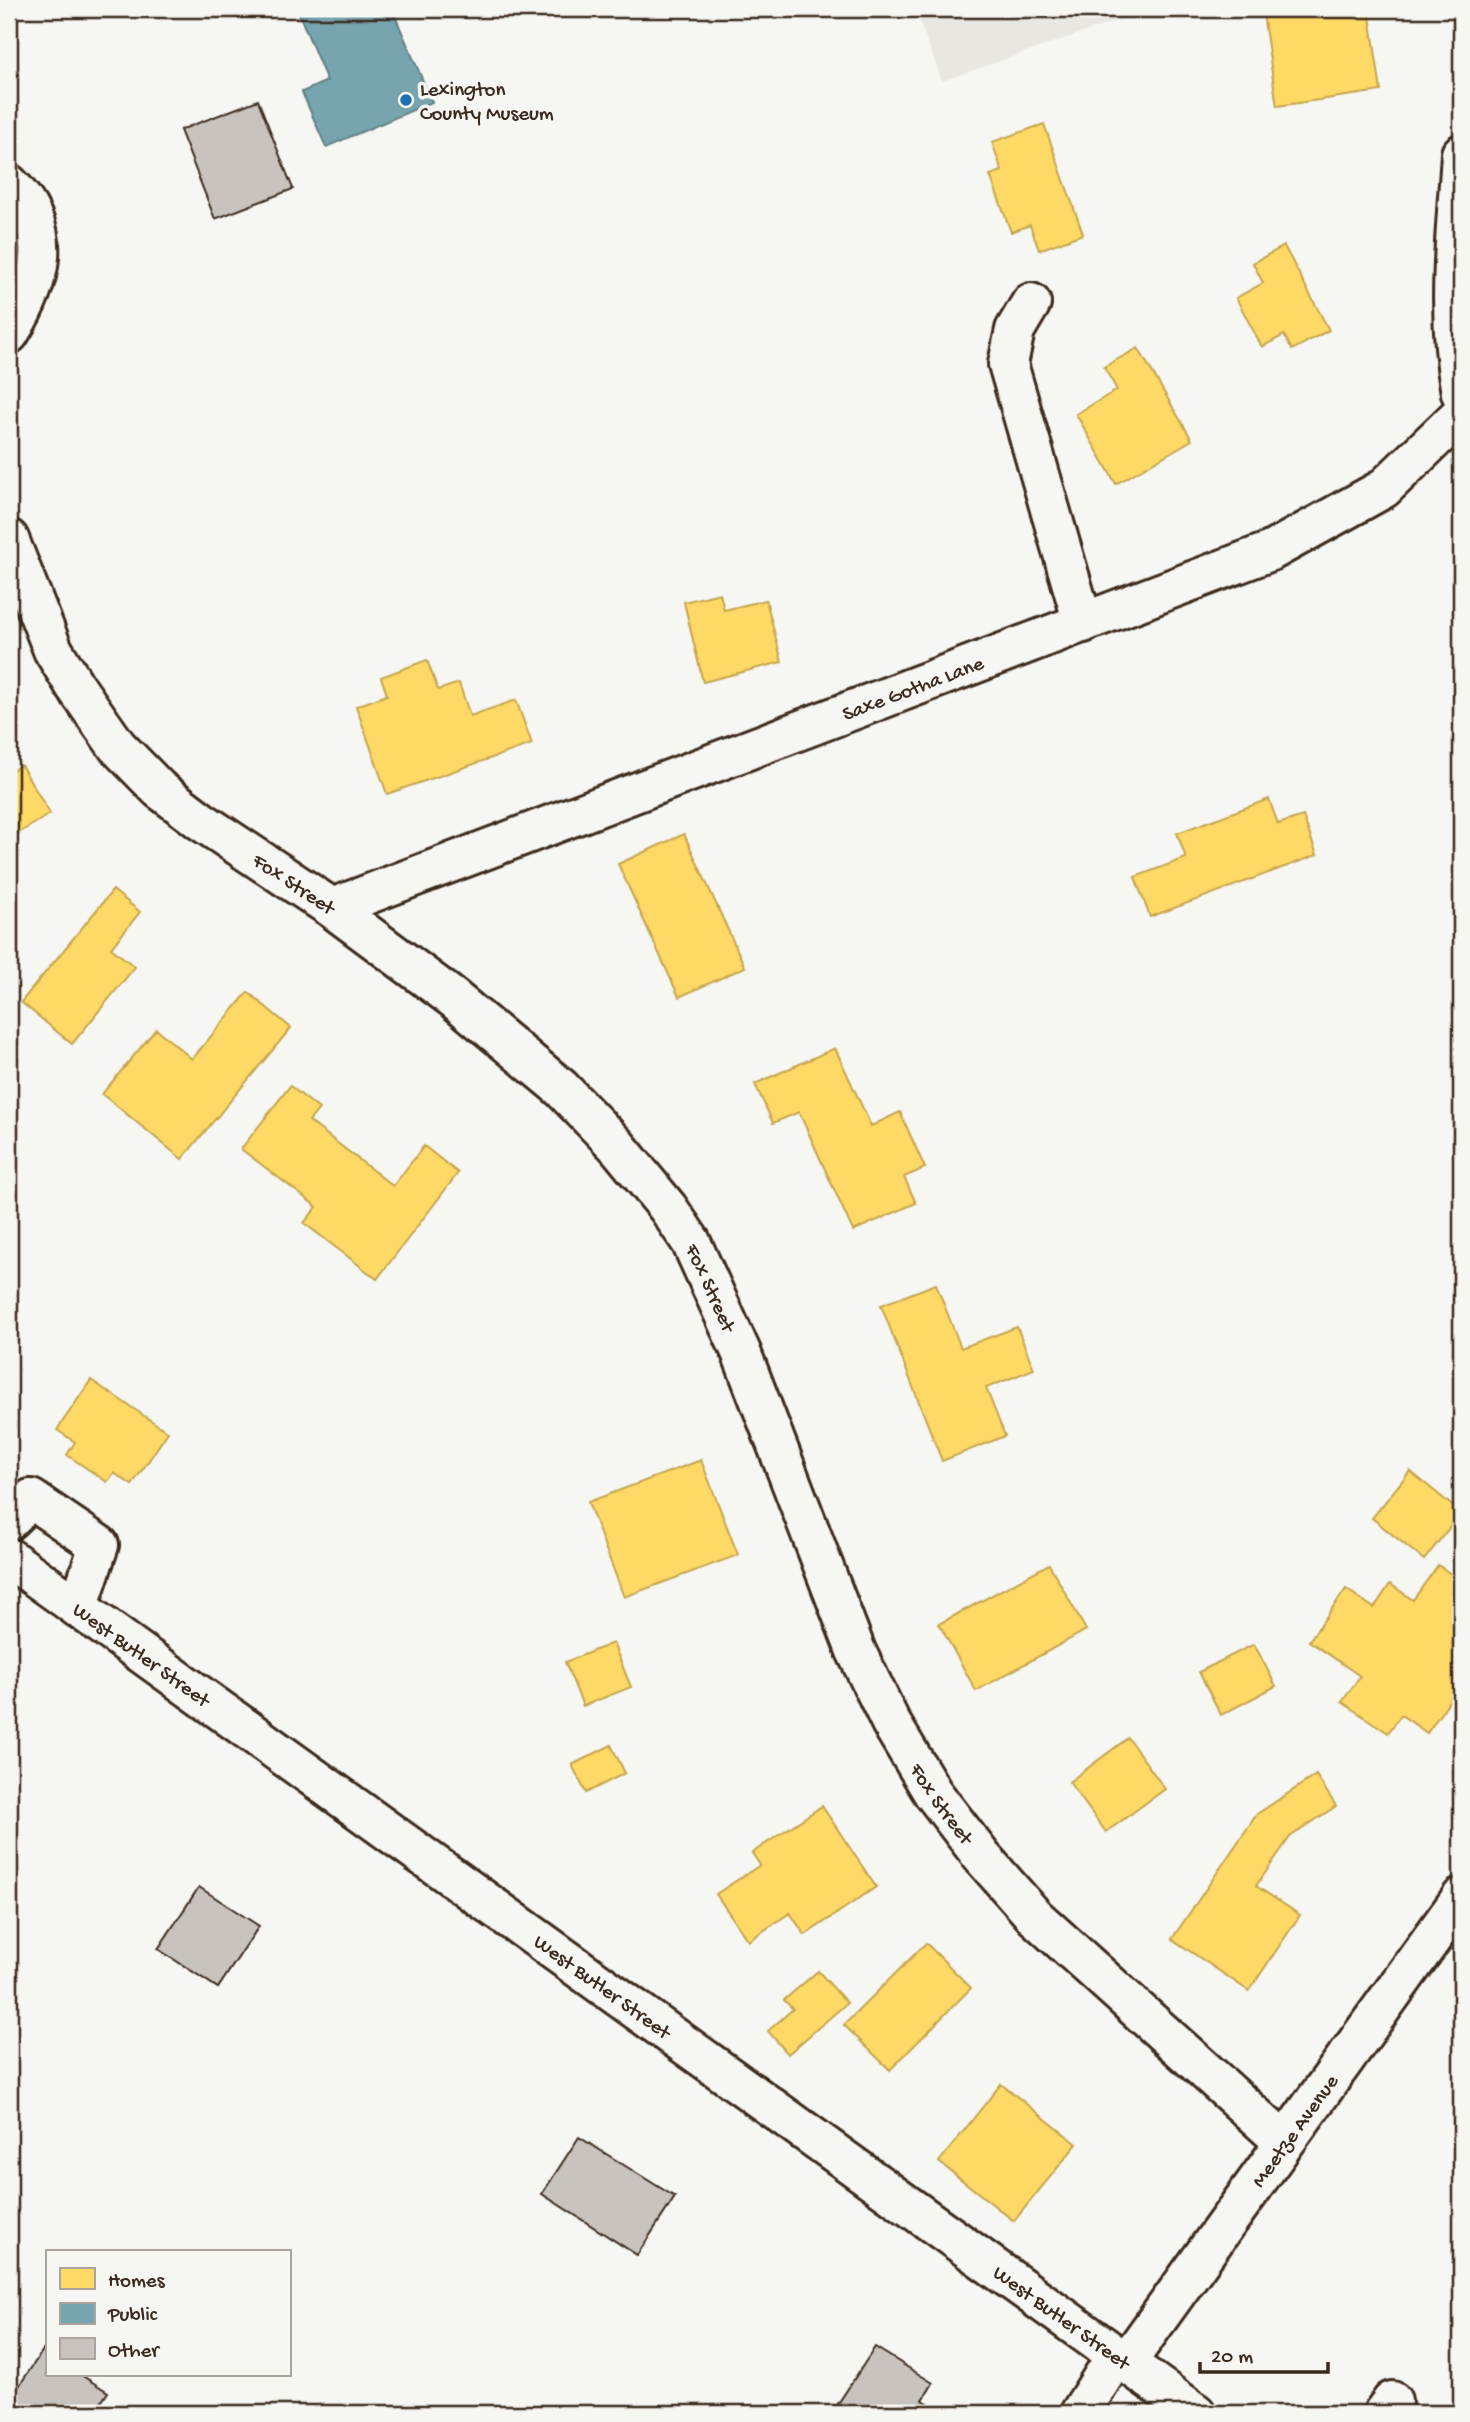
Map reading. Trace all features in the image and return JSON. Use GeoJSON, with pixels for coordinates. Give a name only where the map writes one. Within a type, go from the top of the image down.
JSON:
{"type":"FeatureCollection","features":[{"type":"Feature","properties":{"kind":"street"},"geometry":{"type":"LineString","coordinates":[[1461,154],[1452,328],[1461,393]]}},
{"type":"Feature","properties":{"kind":"street"},"geometry":{"type":"LineString","coordinates":[[9,184],[24,201],[35,221],[40,241],[36,278],[25,309],[9,334]]}},
{"type":"Feature","properties":{"kind":"street"},"geometry":{"type":"LineString","coordinates":[[1031,303],[1015,330],[1008,364],[1083,623]]}},
{"type":"Feature","properties":{"kind":"street","name":"Saxe Gotha Lane"},"geometry":{"type":"LineString","coordinates":[[332,908],[1271,551],[1383,489],[1461,414]]}},
{"type":"Feature","properties":{"kind":"street","name":"Fox Street"},"geometry":{"type":"LineString","coordinates":[[9,539],[53,650],[117,746],[159,789],[332,908],[453,998],[561,1088],[617,1146],[668,1208],[691,1242],[741,1352],[856,1651],[891,1723],[933,1793],[982,1857],[1035,1917],[1284,2142]]}},
{"type":"Feature","properties":{"kind":"street"},"geometry":{"type":"LineString","coordinates":[[9,1520],[31,1499],[99,1545],[78,1608]]}},
{"type":"Feature","properties":{"kind":"street","name":"West Butler Street"},"geometry":{"type":"LineString","coordinates":[[9,1558],[1195,2413]]}},
{"type":"Feature","properties":{"kind":"street","name":"Meetze Avenue"},"geometry":{"type":"LineString","coordinates":[[1080,2413],[1284,2142],[1461,1898]]}},
{"type":"Feature","properties":{"kind":"shaded area"},"geometry":{"type":"Polygon","coordinates":[[[915,9],[1151,9],[942,81],[915,9]]]}},
{"type":"Feature","properties":{"kind":"building: Homes"},"geometry":{"type":"Polygon","coordinates":[[[1301,9],[1369,9],[1381,91],[1277,106],[1263,14],[1301,9]]]}},
{"type":"Feature","properties":{"kind":"building: Homes"},"geometry":{"type":"Polygon","coordinates":[[[1044,124],[1083,234],[1039,250],[1030,225],[1011,232],[990,175],[1002,171],[992,142],[1044,124]]]}},
{"type":"Feature","properties":{"kind":"building: Homes"},"geometry":{"type":"Polygon","coordinates":[[[1284,246],[1329,330],[1292,350],[1284,335],[1262,347],[1236,298],[1263,283],[1253,263],[1284,246]]]}},
{"type":"Feature","properties":{"kind":"building: Homes"},"geometry":{"type":"Polygon","coordinates":[[[1138,348],[1192,440],[1116,484],[1076,414],[1117,390],[1104,367],[1138,348]]]}},
{"type":"Feature","properties":{"kind":"building: Homes"},"geometry":{"type":"Polygon","coordinates":[[[720,593],[724,610],[766,600],[782,662],[703,682],[684,602],[720,593]]]}},
{"type":"Feature","properties":{"kind":"building: Homes"},"geometry":{"type":"Polygon","coordinates":[[[427,660],[438,690],[459,683],[470,716],[516,700],[532,744],[387,794],[356,706],[387,695],[381,677],[427,660]]]}},
{"type":"Feature","properties":{"kind":"building: Homes"},"geometry":{"type":"Polygon","coordinates":[[[21,765],[50,814],[9,839],[9,772],[21,765]]]}},
{"type":"Feature","properties":{"kind":"building: Homes"},"geometry":{"type":"Polygon","coordinates":[[[1269,799],[1278,824],[1303,816],[1317,855],[1150,917],[1135,877],[1186,858],[1177,833],[1269,799]]]}},
{"type":"Feature","properties":{"kind":"building: Homes"},"geometry":{"type":"Polygon","coordinates":[[[684,834],[745,967],[679,997],[618,864],[684,834]]]}},
{"type":"Feature","properties":{"kind":"building: Homes"},"geometry":{"type":"Polygon","coordinates":[[[113,890],[140,912],[111,948],[135,967],[72,1044],[21,1002],[113,890]]]}},
{"type":"Feature","properties":{"kind":"building: Homes"},"geometry":{"type":"Polygon","coordinates":[[[248,992],[291,1028],[182,1159],[102,1094],[156,1029],[192,1059],[248,992]]]}},
{"type":"Feature","properties":{"kind":"building: Homes"},"geometry":{"type":"Polygon","coordinates":[[[835,1048],[871,1126],[900,1112],[925,1168],[904,1177],[916,1203],[853,1231],[799,1112],[773,1123],[755,1084],[835,1048]]]}},
{"type":"Feature","properties":{"kind":"building: Homes"},"geometry":{"type":"Polygon","coordinates":[[[290,1086],[319,1109],[309,1121],[393,1186],[424,1146],[458,1173],[377,1279],[304,1223],[317,1207],[241,1149],[290,1086]]]}},
{"type":"Feature","properties":{"kind":"building: Homes"},"geometry":{"type":"Polygon","coordinates":[[[936,1284],[961,1348],[1017,1327],[1034,1369],[986,1388],[1005,1436],[942,1461],[881,1305],[936,1284]]]}},
{"type":"Feature","properties":{"kind":"building: Homes"},"geometry":{"type":"Polygon","coordinates":[[[91,1380],[168,1432],[132,1485],[114,1473],[107,1482],[67,1455],[75,1442],[57,1430],[91,1380]]]}},
{"type":"Feature","properties":{"kind":"building: Homes"},"geometry":{"type":"Polygon","coordinates":[[[701,1460],[738,1555],[624,1597],[588,1502],[701,1460]]]}},
{"type":"Feature","properties":{"kind":"building: Homes"},"geometry":{"type":"Polygon","coordinates":[[[1410,1471],[1461,1513],[1424,1560],[1372,1518],[1410,1471]]]}},
{"type":"Feature","properties":{"kind":"building: Homes"},"geometry":{"type":"Polygon","coordinates":[[[1049,1564],[1086,1630],[976,1691],[939,1624],[1049,1564]]]}},
{"type":"Feature","properties":{"kind":"building: Homes"},"geometry":{"type":"Polygon","coordinates":[[[1438,1565],[1461,1581],[1461,1684],[1427,1733],[1401,1715],[1388,1733],[1342,1702],[1360,1676],[1309,1641],[1346,1589],[1374,1608],[1390,1584],[1413,1600],[1438,1565]]]}},
{"type":"Feature","properties":{"kind":"building: Homes"},"geometry":{"type":"Polygon","coordinates":[[[613,1643],[631,1687],[583,1706],[565,1662],[613,1643]]]}},
{"type":"Feature","properties":{"kind":"building: Homes"},"geometry":{"type":"Polygon","coordinates":[[[1254,1644],[1276,1686],[1221,1715],[1199,1672],[1254,1644]]]}},
{"type":"Feature","properties":{"kind":"building: Homes"},"geometry":{"type":"Polygon","coordinates":[[[1128,1738],[1165,1789],[1106,1832],[1069,1782],[1128,1738]]]}},
{"type":"Feature","properties":{"kind":"building: Homes"},"geometry":{"type":"Polygon","coordinates":[[[611,1745],[625,1773],[586,1793],[572,1765],[611,1745]]]}},
{"type":"Feature","properties":{"kind":"building: Homes"},"geometry":{"type":"Polygon","coordinates":[[[1316,1775],[1336,1806],[1290,1837],[1256,1886],[1300,1915],[1249,1991],[1172,1939],[1257,1814],[1316,1775]]]}},
{"type":"Feature","properties":{"kind":"building: Homes"},"geometry":{"type":"Polygon","coordinates":[[[822,1806],[876,1887],[805,1935],[790,1913],[748,1941],[716,1894],[760,1865],[752,1853],[822,1806]]]}},
{"type":"Feature","properties":{"kind":"building: Homes"},"geometry":{"type":"Polygon","coordinates":[[[926,1943],[971,1988],[890,2070],[844,2025],[926,1943]]]}},
{"type":"Feature","properties":{"kind":"building: Homes"},"geometry":{"type":"Polygon","coordinates":[[[818,1971],[847,2003],[788,2054],[768,2031],[793,2009],[784,2000],[818,1971]]]}},
{"type":"Feature","properties":{"kind":"building: Homes"},"geometry":{"type":"Polygon","coordinates":[[[1001,2084],[1077,2144],[1014,2221],[939,2162],[1001,2084]]]}},
{"type":"Feature","properties":{"kind":"building: Public"},"geometry":{"type":"Polygon","coordinates":[[[297,9],[392,9],[432,102],[326,147],[302,92],[327,81],[297,9]]]}},
{"type":"Feature","properties":{"kind":"building: Other"},"geometry":{"type":"Polygon","coordinates":[[[258,100],[293,189],[215,219],[180,130],[258,100]]]}},
{"type":"Feature","properties":{"kind":"building: Other"},"geometry":{"type":"Polygon","coordinates":[[[199,1887],[259,1926],[218,1988],[158,1949],[199,1887]]]}},
{"type":"Feature","properties":{"kind":"building: Other"},"geometry":{"type":"Polygon","coordinates":[[[579,2137],[675,2197],[637,2255],[542,2194],[579,2137]]]}},
{"type":"Feature","properties":{"kind":"building: Other"},"geometry":{"type":"Polygon","coordinates":[[[875,2347],[933,2383],[923,2400],[937,2409],[934,2413],[832,2413],[875,2347]]]}},
{"type":"Feature","properties":{"kind":"building: Other"},"geometry":{"type":"Polygon","coordinates":[[[43,2350],[46,2352],[46,2376],[83,2376],[108,2392],[94,2413],[9,2413],[9,2401],[43,2350]]]}},
{"type":"Feature","properties":{"kind":"place","name":"Lexington County Museum"},"geometry":{"type":"Point","coordinates":[406,100]}}]}
